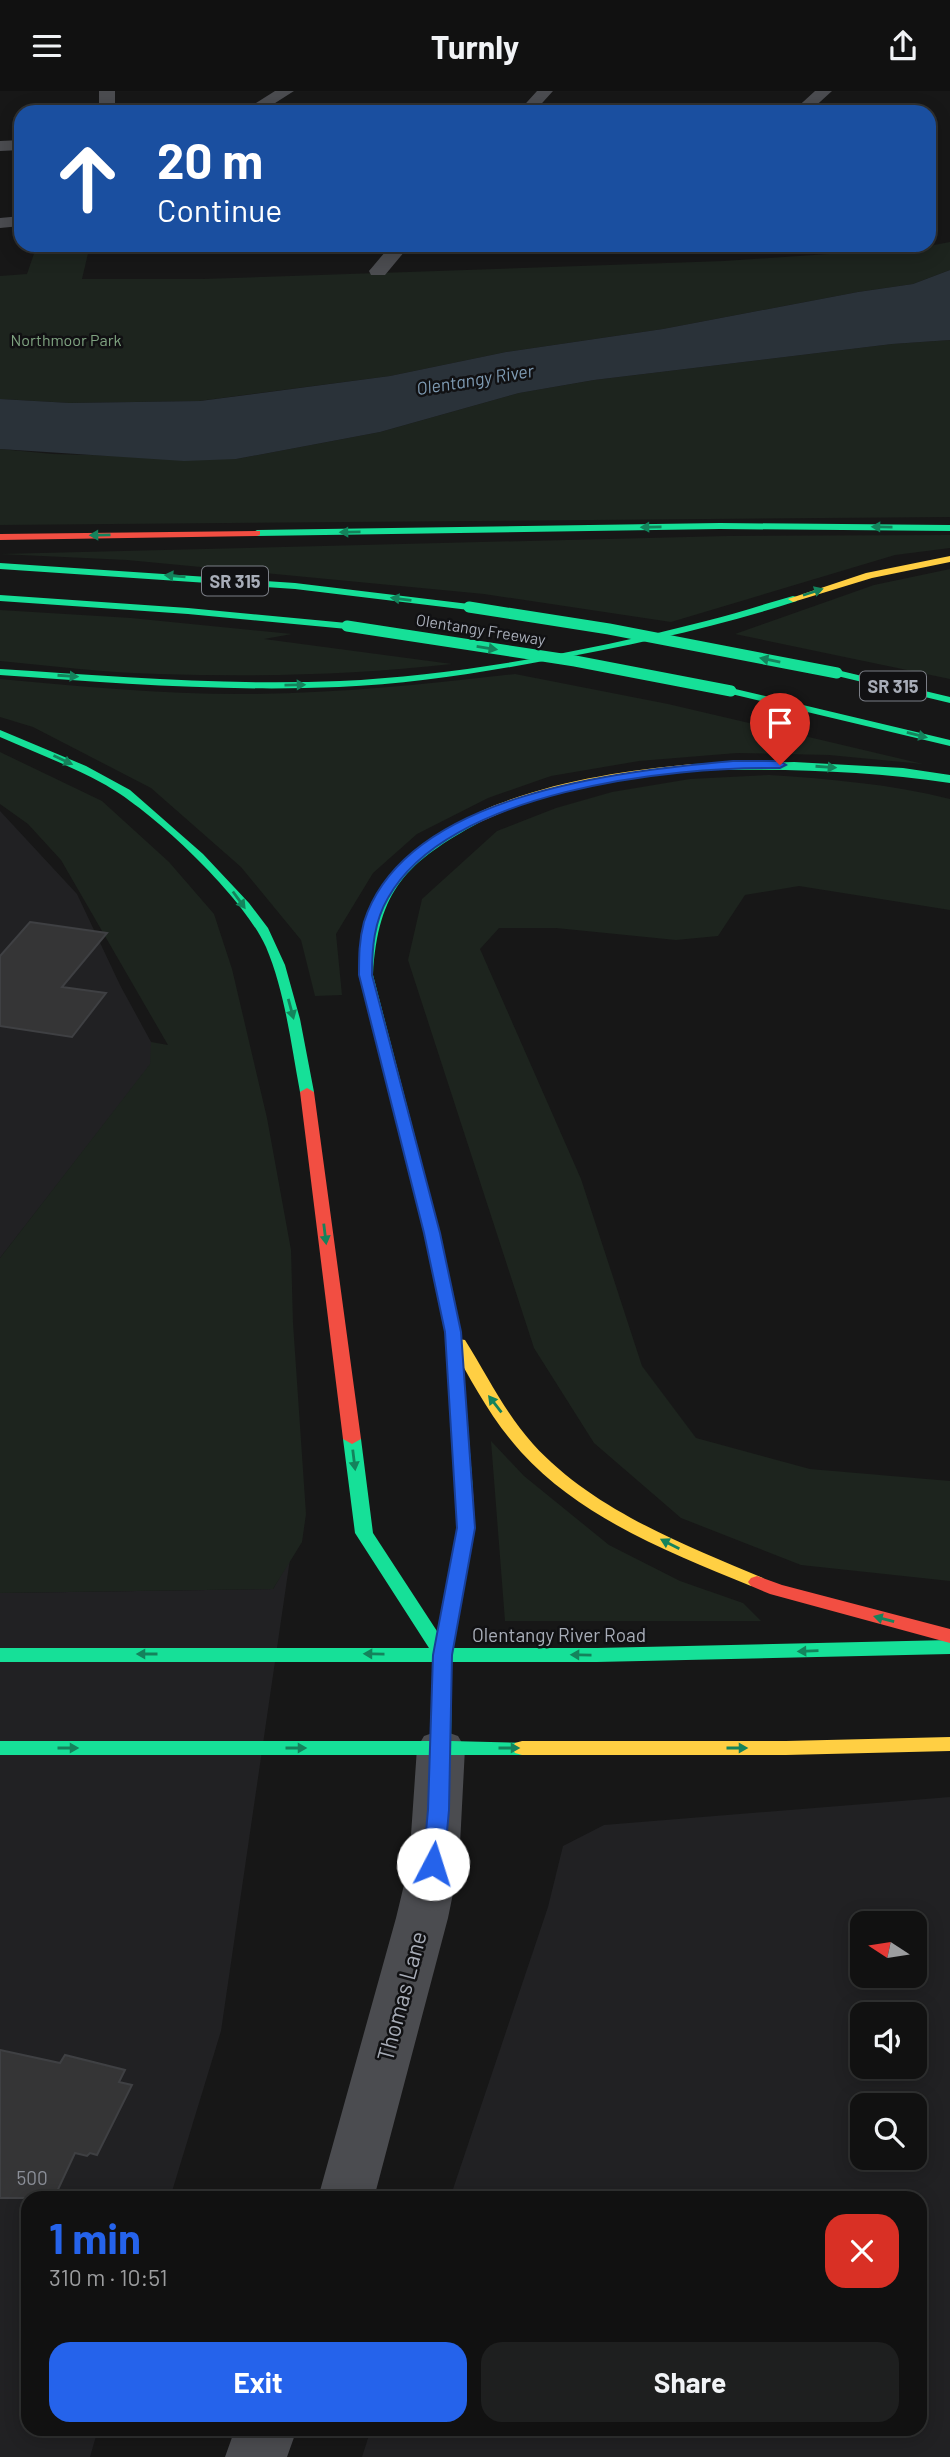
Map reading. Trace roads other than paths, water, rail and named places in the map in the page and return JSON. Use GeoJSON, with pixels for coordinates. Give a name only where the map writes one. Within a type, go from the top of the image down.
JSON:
{"type":"FeatureCollection","features":[{"type":"Feature","properties":{"kind":"main road"},"geometry":{"type":"LineString","coordinates":[[0,537],[720,526],[950,528]]}},
{"type":"Feature","properties":{"kind":"main road"},"geometry":{"type":"LineString","coordinates":[[0,672],[247,685],[341,684],[415,678],[629,642],[738,617],[880,571],[950,559]]}},
{"type":"Feature","properties":{"kind":"main road","name":"Olentangy Freeway"},"geometry":{"type":"LineString","coordinates":[[0,566],[296,586],[469,607],[609,629],[837,673],[950,700]]}},
{"type":"Feature","properties":{"kind":"main road","name":"Olentangy Freeway"},"geometry":{"type":"LineString","coordinates":[[0,598],[188,611],[347,626],[575,661],[731,691],[950,743]]}},
{"type":"Feature","properties":{"kind":"main road"},"geometry":{"type":"LineString","coordinates":[[0,733],[110,782],[172,829],[233,891],[271,944],[292,1013],[308,1100],[364,1533],[443,1655]]}},
{"type":"Feature","properties":{"kind":"main road"},"geometry":{"type":"LineString","coordinates":[[441,1748],[443,1655],[466,1528],[453,1332],[432,1233],[366,975],[366,948],[371,922],[381,898],[397,875],[422,852],[456,830],[496,810],[564,788],[634,773],[745,764],[895,771],[950,779]]}},
{"type":"Feature","properties":{"kind":"main road"},"geometry":{"type":"LineString","coordinates":[[453,1332],[483,1388],[536,1457],[571,1487],[611,1514],[678,1549],[776,1590],[950,1636]]}},
{"type":"Feature","properties":{"kind":"main road","name":"Olentangy River Road"},"geometry":{"type":"LineString","coordinates":[[0,1655],[719,1654],[950,1647]]}},
{"type":"Feature","properties":{"kind":"main road"},"geometry":{"type":"LineString","coordinates":[[0,1748],[772,1748],[950,1744]]}},
{"type":"Feature","properties":{"kind":"street"},"geometry":{"type":"LineString","coordinates":[[262,105],[286,91]]}},
{"type":"Feature","properties":{"kind":"street"},"geometry":{"type":"LineString","coordinates":[[532,105],[545,91]]}},
{"type":"Feature","properties":{"kind":"street"},"geometry":{"type":"LineString","coordinates":[[808,105],[824,91]]}},
{"type":"Feature","properties":{"kind":"street"},"geometry":{"type":"LineString","coordinates":[[378,271],[395,252]]}},
{"type":"Feature","properties":{"kind":"street","name":"Thomas Lane"},"geometry":{"type":"LineString","coordinates":[[348,2191],[422,1918],[433,1864],[441,1748]]}},
{"type":"Feature","properties":{"kind":"street"},"geometry":{"type":"LineString","coordinates":[[256,2457],[264,2436]]}},
{"type":"Feature","properties":{"kind":"water","name":"Olentangy River"},"geometry":{"type":"Polygon","coordinates":[[[950,270],[950,340],[892,344],[594,380],[519,393],[380,432],[236,459],[184,461],[0,449],[0,399],[70,403],[200,401],[390,376],[506,352],[663,329],[913,284],[950,270]]]}},
{"type":"Feature","properties":{"kind":"park label","name":"Northmoor Park"},"geometry":{"type":"Point","coordinates":[66,339]}}]}
